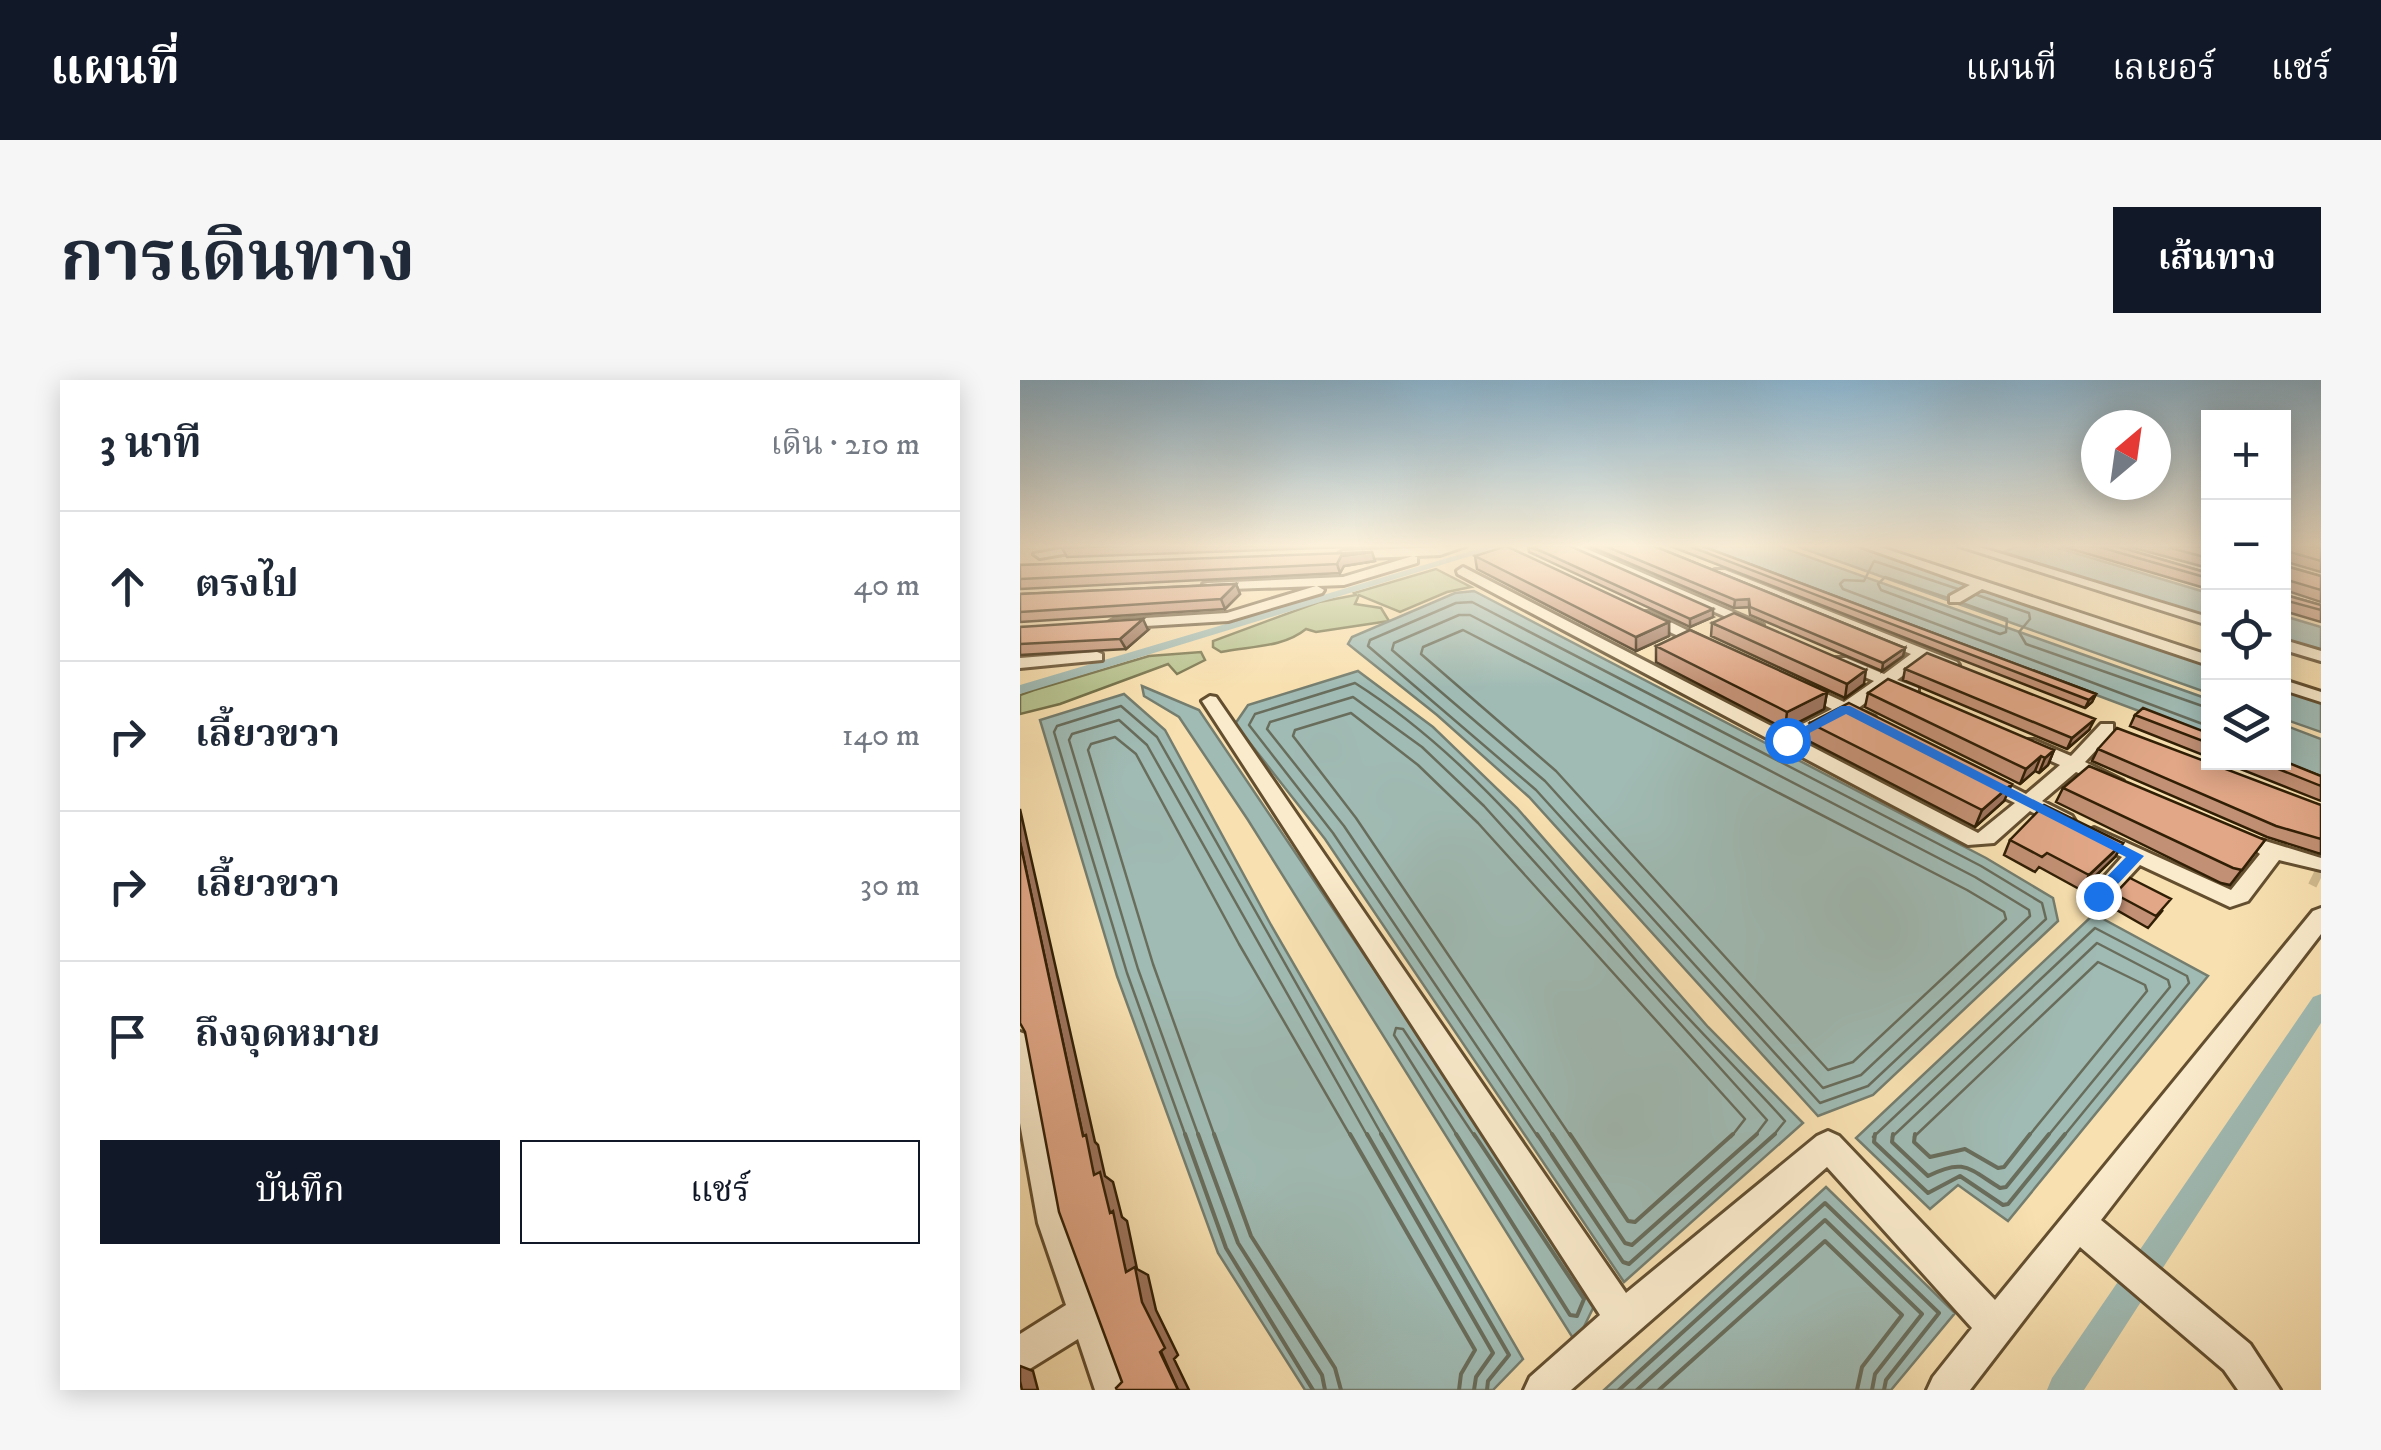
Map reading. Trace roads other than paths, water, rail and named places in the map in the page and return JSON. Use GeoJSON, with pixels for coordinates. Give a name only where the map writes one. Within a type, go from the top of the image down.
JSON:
{"type":"FeatureCollection","features":[{"type":"Feature","properties":{"kind":"street"},"geometry":{"type":"LineString","coordinates":[[1096,626],[1228,618],[1306,593]]}},
{"type":"Feature","properties":{"kind":"street"},"geometry":{"type":"LineString","coordinates":[[1512,593],[1650,655],[1787,740],[1975,840],[1987,838],[2073,764],[2107,728]]}},
{"type":"Feature","properties":{"kind":"street"},"geometry":{"type":"LineString","coordinates":[[1654,593],[1714,627],[1726,653]]}},
{"type":"Feature","properties":{"kind":"street"},"geometry":{"type":"LineString","coordinates":[[1770,593],[1960,668]]}},
{"type":"Feature","properties":{"kind":"street"},"geometry":{"type":"LineString","coordinates":[[1954,599],[1960,593]]}},
{"type":"Feature","properties":{"kind":"street"},"geometry":{"type":"LineString","coordinates":[[2016,593],[2201,658]]}},
{"type":"Feature","properties":{"kind":"street"},"geometry":{"type":"LineString","coordinates":[[2119,593],[2201,619]]}},
{"type":"Feature","properties":{"kind":"street"},"geometry":{"type":"LineString","coordinates":[[1650,655],[1777,596]]}},
{"type":"Feature","properties":{"kind":"street"},"geometry":{"type":"LineString","coordinates":[[1622,604],[1714,627],[1769,630]]}},
{"type":"Feature","properties":{"kind":"street"},"geometry":{"type":"LineString","coordinates":[[2291,647],[2321,656]]}},
{"type":"Feature","properties":{"kind":"street"},"geometry":{"type":"LineString","coordinates":[[1819,652],[1936,703]]}},
{"type":"Feature","properties":{"kind":"street"},"geometry":{"type":"LineString","coordinates":[[1787,740],[1846,709],[1923,653]]}},
{"type":"Feature","properties":{"kind":"street"},"geometry":{"type":"LineString","coordinates":[[1020,663],[1097,657]]}},
{"type":"Feature","properties":{"kind":"street"},"geometry":{"type":"LineString","coordinates":[[1778,677],[1879,726]]}},
{"type":"Feature","properties":{"kind":"street"},"geometry":{"type":"LineString","coordinates":[[2291,687],[2321,697]]}},
{"type":"Feature","properties":{"kind":"street"},"geometry":{"type":"LineString","coordinates":[[1210,701],[1623,1319]]}},
{"type":"Feature","properties":{"kind":"street"},"geometry":{"type":"LineString","coordinates":[[2005,734],[2128,788]]}},
{"type":"Feature","properties":{"kind":"street"},"geometry":{"type":"LineString","coordinates":[[1961,768],[2230,899],[2240,896],[2278,853]]}},
{"type":"Feature","properties":{"kind":"street"},"geometry":{"type":"LineString","coordinates":[[2236,836],[2315,870]]}},
{"type":"Feature","properties":{"kind":"street"},"geometry":{"type":"LineString","coordinates":[[2098,896],[2136,856]]}},
{"type":"Feature","properties":{"kind":"street"},"geometry":{"type":"LineString","coordinates":[[1946,1390],[1994,1328],[2084,1228],[2321,917]]}},
{"type":"Feature","properties":{"kind":"street"},"geometry":{"type":"LineString","coordinates":[[1020,1044],[1054,1222],[1114,1390]]}},
{"type":"Feature","properties":{"kind":"street"},"geometry":{"type":"LineString","coordinates":[[1543,1390],[1828,1146],[1994,1328]]}},
{"type":"Feature","properties":{"kind":"street"},"geometry":{"type":"LineString","coordinates":[[2084,1228],[2236,1357],[2261,1390]]}},
{"type":"Feature","properties":{"kind":"street"},"geometry":{"type":"LineString","coordinates":[[1020,1356],[1084,1314]]}},
{"type":"Feature","properties":{"kind":"water"},"geometry":{"type":"Polygon","coordinates":[[[1455,593],[1478,593],[1986,858],[2053,898],[2058,921],[1873,1095],[1818,1116],[1529,797],[1437,715],[1348,644],[1352,637],[1455,593]]]}},
{"type":"Feature","properties":{"kind":"water"},"geometry":{"type":"Polygon","coordinates":[[[1825,593],[1910,593],[2201,697],[2201,734],[1825,593]]]}},
{"type":"Feature","properties":{"kind":"water"},"geometry":{"type":"Polygon","coordinates":[[[1928,593],[2001,593],[2201,661],[2201,691],[1928,593]]]}},
{"type":"Feature","properties":{"kind":"water"},"geometry":{"type":"Polygon","coordinates":[[[2133,593],[2201,593],[2201,615],[2133,593]]]}},
{"type":"Feature","properties":{"kind":"water"},"geometry":{"type":"Polygon","coordinates":[[[2291,618],[2321,627],[2321,652],[2291,642],[2291,618]]]}},
{"type":"Feature","properties":{"kind":"water"},"geometry":{"type":"Polygon","coordinates":[[[1358,671],[1433,727],[1517,808],[1708,1027],[1803,1123],[1624,1282],[1325,839],[1235,724],[1248,705],[1358,671]]]}},
{"type":"Feature","properties":{"kind":"water"},"geometry":{"type":"Polygon","coordinates":[[[1142,686],[1199,710],[1597,1300],[1576,1343],[1248,820],[1179,717],[1144,696],[1142,686]]]}},
{"type":"Feature","properties":{"kind":"water"},"geometry":{"type":"Polygon","coordinates":[[[2291,690],[2321,701],[2321,732],[2291,721],[2291,690]]]}},
{"type":"Feature","properties":{"kind":"water"},"geometry":{"type":"Polygon","coordinates":[[[1124,694],[1165,730],[1271,925],[1523,1359],[1493,1390],[1305,1390],[1218,1253],[1117,976],[1040,720],[1124,694]]]}},
{"type":"Feature","properties":{"kind":"water"},"geometry":{"type":"Polygon","coordinates":[[[2291,728],[2321,739],[2321,780],[2291,765],[2291,728]]]}},
{"type":"Feature","properties":{"kind":"water"},"geometry":{"type":"Polygon","coordinates":[[[2094,914],[2208,976],[2008,1221],[1958,1185],[1930,1209],[1856,1138],[2094,914]]]}},
{"type":"Feature","properties":{"kind":"water"},"geometry":{"type":"Polygon","coordinates":[[[1826,1187],[1955,1313],[1891,1390],[1604,1390],[1826,1187]]]}},
{"type":"Feature","properties":{"kind":"waterway"},"geometry":{"type":"LineString","coordinates":[[1020,690],[1342,593]]}},
{"type":"Feature","properties":{"kind":"waterway"},"geometry":{"type":"LineString","coordinates":[[2064,1390],[2321,1004]]}},
{"type":"Feature","properties":{"kind":"tunnel"},"geometry":{"type":"LineString","coordinates":[[2313,874],[2321,878]]}}]}
